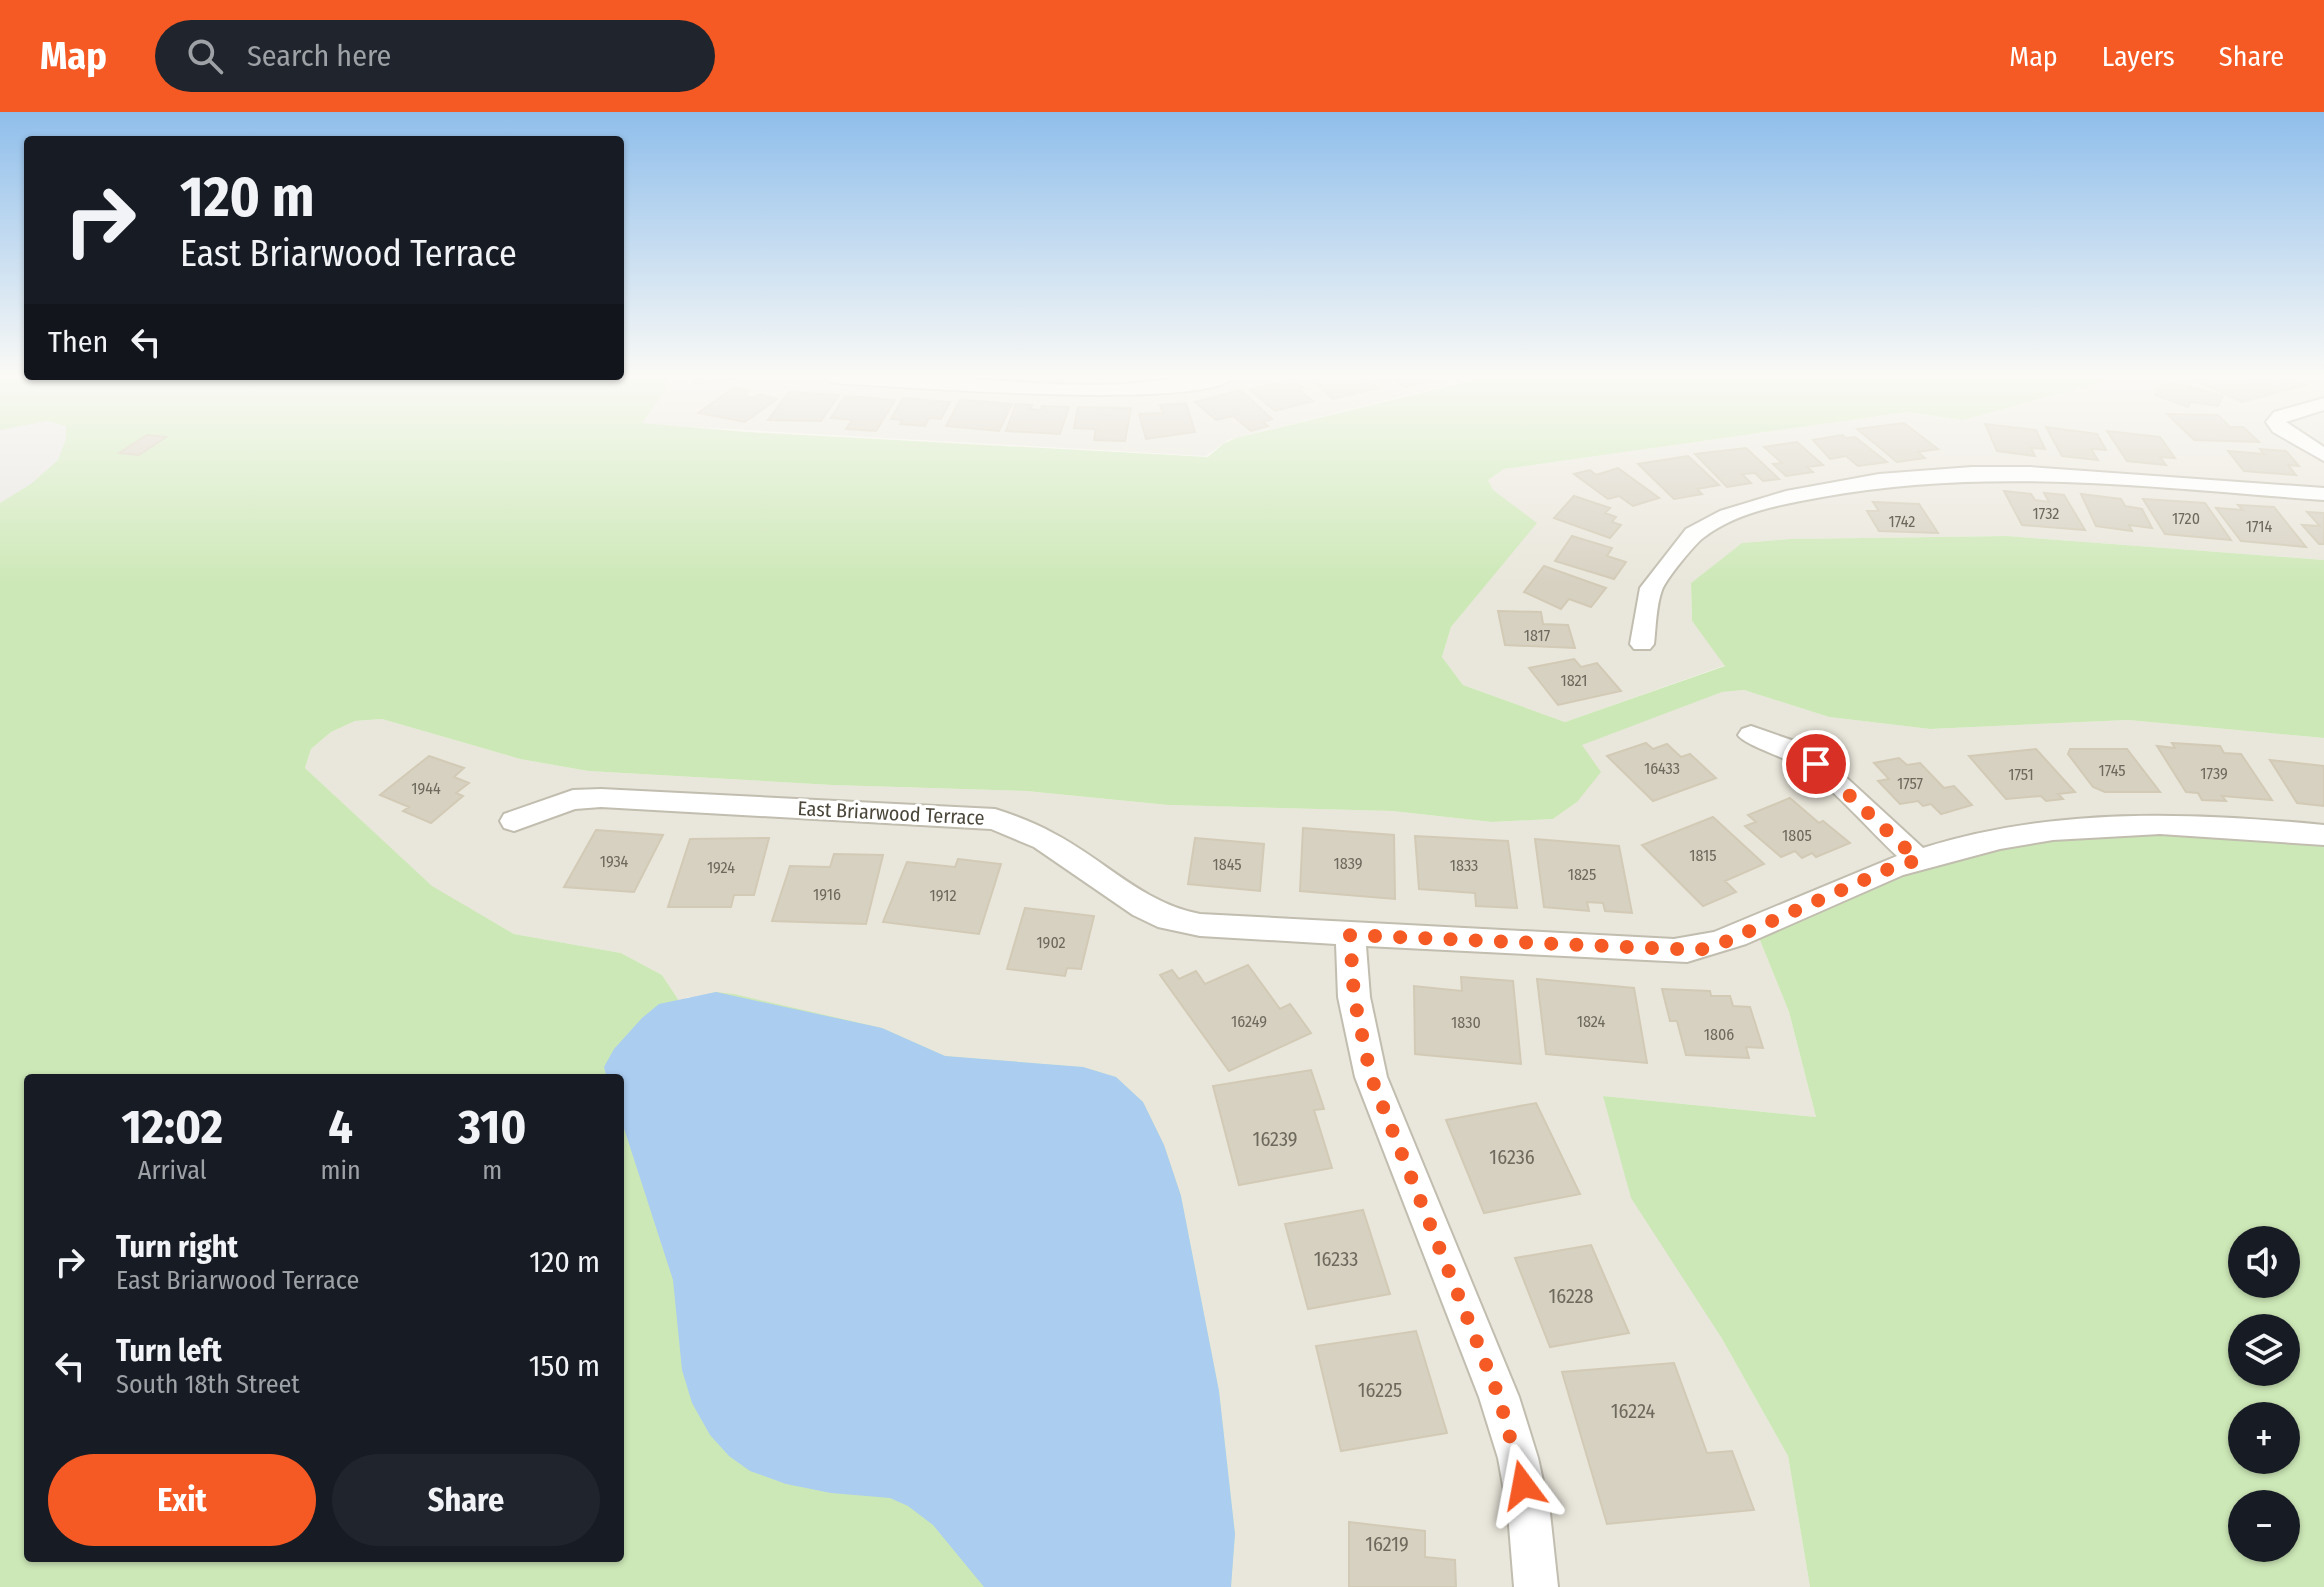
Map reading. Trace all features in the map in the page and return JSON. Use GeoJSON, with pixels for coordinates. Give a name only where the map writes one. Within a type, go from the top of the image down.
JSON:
{"type":"FeatureCollection","features":[{"type":"Feature","properties":{"kind":"street"},"geometry":{"type":"LineString","coordinates":[[1642,644],[1651,588],[1684,530],[1786,497],[1879,480],[1972,473],[2030,473],[2324,494]]}},
{"type":"Feature","properties":{"kind":"street"},"geometry":{"type":"LineString","coordinates":[[1786,497],[1810,517]]}},
{"type":"Feature","properties":{"kind":"street"},"geometry":{"type":"LineString","coordinates":[[1751,735],[1788,748],[1816,764],[1918,860]]}},
{"type":"Feature","properties":{"kind":"street","name":"East Briarwood Terrace"},"geometry":{"type":"LineString","coordinates":[[514,821],[573,800],[601,798],[995,819],[1044,840],[1143,907],[1168,919],[1200,925],[1350,935],[1699,950],[1718,945],[1891,868],[1989,840],[2123,823],[2238,826],[2324,835]]}},
{"type":"Feature","properties":{"kind":"street"},"geometry":{"type":"LineString","coordinates":[[1350,935],[1354,997],[1371,1077],[1499,1397],[1523,1485],[1536,1587]]}},
{"type":"Feature","properties":{"kind":"shaded area"},"geometry":{"type":"Polygon","coordinates":[[[0,447],[63,447],[58,460],[31,484],[0,503],[0,447]]]}},
{"type":"Feature","properties":{"kind":"shaded area"},"geometry":{"type":"Polygon","coordinates":[[[1044,447],[1219,447],[1206,456],[1044,447]]]}},
{"type":"Feature","properties":{"kind":"shaded area"},"geometry":{"type":"Polygon","coordinates":[[[1661,447],[2324,447],[2324,560],[2007,536],[1789,539],[1743,543],[1691,583],[1692,621],[1726,665],[1565,722],[1463,685],[1442,657],[1451,627],[1536,523],[1493,491],[1488,480],[1504,469],[1661,447]]]}},
{"type":"Feature","properties":{"kind":"shaded area"},"geometry":{"type":"Polygon","coordinates":[[[1744,690],[1829,717],[1930,729],[2128,720],[2324,738],[2324,835],[1755,928],[1789,1012],[1816,1117],[1603,1096],[1721,1337],[1788,1456],[1810,1587],[1231,1587],[1235,1534],[1219,1391],[1181,1196],[1143,1102],[1116,1077],[1083,1067],[945,1056],[882,1028],[800,1010],[688,997],[679,1002],[662,975],[621,953],[514,934],[432,887],[305,768],[311,749],[331,732],[355,721],[382,719],[520,759],[588,771],[832,785],[1026,791],[1168,805],[1392,811],[1492,822],[1553,819],[1577,802],[1581,745],[1721,692],[1744,690]]]}},
{"type":"Feature","properties":{"kind":"green space"},"geometry":{"type":"Polygon","coordinates":[[[0,447],[1021,447],[1208,457],[1220,447],[1661,447],[1504,469],[1488,480],[1493,490],[1537,523],[1451,627],[1442,657],[1463,685],[1565,722],[1725,666],[1692,621],[1691,583],[1742,543],[1789,539],[2007,536],[2324,560],[2324,738],[2128,720],[1930,729],[1829,717],[1744,690],[1722,692],[1582,745],[1601,772],[1577,802],[1553,819],[1492,822],[1392,811],[1168,805],[1026,791],[832,785],[588,771],[520,759],[382,719],[355,721],[331,732],[311,749],[305,768],[432,886],[514,934],[621,953],[662,975],[679,1001],[716,992],[734,994],[882,1028],[945,1056],[1083,1067],[1116,1077],[1143,1102],[1164,1145],[1181,1196],[1219,1391],[1235,1534],[1231,1587],[0,1587],[0,447]]]}},
{"type":"Feature","properties":{"kind":"green space"},"geometry":{"type":"Polygon","coordinates":[[[2068,828],[2324,835],[2324,1587],[1810,1587],[1788,1456],[1721,1337],[1631,1198],[1603,1096],[1816,1117],[1789,1012],[1755,928],[1891,868],[2068,828]]]}},
{"type":"Feature","properties":{"kind":"water"},"geometry":{"type":"Polygon","coordinates":[[[716,992],[882,1028],[945,1056],[1083,1067],[1116,1077],[1143,1102],[1164,1145],[1181,1196],[1219,1391],[1235,1534],[1231,1587],[984,1587],[933,1525],[908,1506],[890,1498],[831,1493],[786,1484],[750,1471],[729,1456],[710,1435],[692,1403],[682,1370],[673,1280],[624,1128],[624,1074],[606,1074],[604,1067],[614,1049],[659,1004],[716,992]]]}},
{"type":"Feature","properties":{"kind":"building"},"geometry":{"type":"Polygon","coordinates":[[[129,447],[151,447],[139,455],[119,453],[129,447]]]}},
{"type":"Feature","properties":{"kind":"building"},"geometry":{"type":"Polygon","coordinates":[[[1764,447],[1802,447],[1823,465],[1807,467],[1813,472],[1786,476],[1773,464],[1782,463],[1764,447]]]}},
{"type":"Feature","properties":{"kind":"building"},"geometry":{"type":"Polygon","coordinates":[[[1819,447],[1868,447],[1887,462],[1858,466],[1846,456],[1830,459],[1819,447]]]}},
{"type":"Feature","properties":{"kind":"building"},"geometry":{"type":"Polygon","coordinates":[[[1879,447],[1938,449],[1918,452],[1925,458],[1897,462],[1879,447]]]}},
{"type":"Feature","properties":{"kind":"building"},"geometry":{"type":"Polygon","coordinates":[[[1995,447],[2044,447],[2045,449],[2031,448],[2035,456],[1997,451],[1995,447]]]}},
{"type":"Feature","properties":{"kind":"building"},"geometry":{"type":"Polygon","coordinates":[[[2057,447],[2104,447],[2106,450],[2091,449],[2098,460],[2062,456],[2057,447]]]}},
{"type":"Feature","properties":{"kind":"building"},"geometry":{"type":"Polygon","coordinates":[[[2118,447],[2167,447],[2175,458],[2160,457],[2166,465],[2127,461],[2118,447]]]}},
{"type":"Feature","properties":{"kind":"building"},"geometry":{"type":"Polygon","coordinates":[[[1746,448],[1779,479],[1763,481],[1755,473],[1742,474],[1751,483],[1727,487],[1695,454],[1746,448]]]}},
{"type":"Feature","properties":{"kind":"building"},"geometry":{"type":"Polygon","coordinates":[[[2260,449],[2286,451],[2299,466],[2288,465],[2296,475],[2244,471],[2228,451],[2264,454],[2260,449]]]}},
{"type":"Feature","properties":{"kind":"building"},"geometry":{"type":"Polygon","coordinates":[[[1688,456],[1719,485],[1697,489],[1702,494],[1674,499],[1638,464],[1688,456]]]}},
{"type":"Feature","properties":{"kind":"building"},"geometry":{"type":"Polygon","coordinates":[[[1618,468],[1659,498],[1633,506],[1619,496],[1608,499],[1574,474],[1590,470],[1596,475],[1618,468]]]}},
{"type":"Feature","properties":{"kind":"building"},"geometry":{"type":"Polygon","coordinates":[[[2004,491],[2031,494],[2035,500],[2049,502],[2044,493],[2064,495],[2085,530],[2022,525],[2004,491]]]}},
{"type":"Feature","properties":{"kind":"building"},"geometry":{"type":"Polygon","coordinates":[[[2081,494],[2121,499],[2125,506],[2142,509],[2152,528],[2129,525],[2132,531],[2096,526],[2081,494]]]}},
{"type":"Feature","properties":{"kind":"building"},"geometry":{"type":"Polygon","coordinates":[[[1574,496],[1610,508],[1605,513],[1616,517],[1612,522],[1621,525],[1610,538],[1554,518],[1574,496]]]}},
{"type":"Feature","properties":{"kind":"building"},"geometry":{"type":"Polygon","coordinates":[[[2143,499],[2205,503],[2231,540],[2165,534],[2143,499]]]}},
{"type":"Feature","properties":{"kind":"building"},"geometry":{"type":"Polygon","coordinates":[[[1873,502],[1919,504],[1938,533],[1879,531],[1867,511],[1879,511],[1873,502]]]}},
{"type":"Feature","properties":{"kind":"building"},"geometry":{"type":"Polygon","coordinates":[[[2238,505],[2274,507],[2306,547],[2241,541],[2216,508],[2243,510],[2238,505]]]}},
{"type":"Feature","properties":{"kind":"building"},"geometry":{"type":"Polygon","coordinates":[[[2307,512],[2324,513],[2324,544],[2319,544],[2302,525],[2320,526],[2307,512]]]}},
{"type":"Feature","properties":{"kind":"building"},"geometry":{"type":"Polygon","coordinates":[[[1572,536],[1612,548],[1607,556],[1626,562],[1614,579],[1555,561],[1572,536]]]}},
{"type":"Feature","properties":{"kind":"building"},"geometry":{"type":"Polygon","coordinates":[[[1544,566],[1606,588],[1591,607],[1569,599],[1561,609],[1524,592],[1544,566]]]}},
{"type":"Feature","properties":{"kind":"building"},"geometry":{"type":"Polygon","coordinates":[[[1498,611],[1541,612],[1543,624],[1568,625],[1575,648],[1505,645],[1498,611]]]}},
{"type":"Feature","properties":{"kind":"building"},"geometry":{"type":"Polygon","coordinates":[[[1574,659],[1581,667],[1597,663],[1621,691],[1558,705],[1529,668],[1574,659]]]}},
{"type":"Feature","properties":{"kind":"building"},"geometry":{"type":"Polygon","coordinates":[[[1646,743],[1653,749],[1667,744],[1681,757],[1690,754],[1716,778],[1653,801],[1607,756],[1646,743]]]}},
{"type":"Feature","properties":{"kind":"building"},"geometry":{"type":"Polygon","coordinates":[[[2172,743],[2220,746],[2224,753],[2241,754],[2272,800],[2222,796],[2226,801],[2202,800],[2198,793],[2186,792],[2157,746],[2175,748],[2172,743]]]}},
{"type":"Feature","properties":{"kind":"building"},"geometry":{"type":"Polygon","coordinates":[[[2036,749],[2075,792],[2058,794],[2063,799],[2046,801],[2041,796],[2006,799],[1969,756],[2036,749]]]}},
{"type":"Feature","properties":{"kind":"building"},"geometry":{"type":"Polygon","coordinates":[[[2070,749],[2127,749],[2160,792],[2105,792],[2093,787],[2068,754],[2070,749]]]}},
{"type":"Feature","properties":{"kind":"building"},"geometry":{"type":"Polygon","coordinates":[[[429,756],[464,768],[454,777],[469,783],[456,793],[463,796],[431,823],[403,811],[409,807],[380,795],[429,756]]]}},
{"type":"Feature","properties":{"kind":"building"},"geometry":{"type":"Polygon","coordinates":[[[1899,758],[1907,765],[1920,763],[1944,788],[1954,786],[1972,805],[1941,814],[1931,804],[1923,806],[1918,801],[1900,804],[1878,781],[1889,779],[1874,763],[1899,758]]]}},
{"type":"Feature","properties":{"kind":"building"},"geometry":{"type":"Polygon","coordinates":[[[2270,760],[2324,766],[2324,806],[2297,803],[2270,760]]]}},
{"type":"Feature","properties":{"kind":"building"},"geometry":{"type":"Polygon","coordinates":[[[1790,798],[1819,823],[1823,821],[1850,843],[1816,857],[1812,853],[1802,858],[1795,851],[1781,857],[1745,826],[1756,822],[1748,815],[1790,798]]]}},
{"type":"Feature","properties":{"kind":"building"},"geometry":{"type":"Polygon","coordinates":[[[1713,817],[1764,864],[1725,881],[1736,892],[1703,906],[1642,845],[1713,817]]]}},
{"type":"Feature","properties":{"kind":"building"},"geometry":{"type":"Polygon","coordinates":[[[1303,828],[1394,835],[1395,899],[1300,891],[1303,828]]]}},
{"type":"Feature","properties":{"kind":"building"},"geometry":{"type":"Polygon","coordinates":[[[596,830],[663,835],[634,892],[564,887],[596,830]]]}},
{"type":"Feature","properties":{"kind":"building"},"geometry":{"type":"Polygon","coordinates":[[[1415,836],[1508,841],[1517,908],[1476,906],[1475,893],[1419,889],[1415,836]]]}},
{"type":"Feature","properties":{"kind":"building"},"geometry":{"type":"Polygon","coordinates":[[[769,838],[754,895],[734,895],[731,907],[668,907],[690,839],[769,838]]]}},
{"type":"Feature","properties":{"kind":"building"},"geometry":{"type":"Polygon","coordinates":[[[1195,838],[1264,844],[1260,891],[1188,884],[1195,838]]]}},
{"type":"Feature","properties":{"kind":"building"},"geometry":{"type":"Polygon","coordinates":[[[1535,839],[1619,846],[1632,913],[1605,911],[1603,903],[1587,902],[1589,911],[1544,907],[1535,839]]]}},
{"type":"Feature","properties":{"kind":"building"},"geometry":{"type":"Polygon","coordinates":[[[834,854],[883,855],[866,924],[772,921],[790,866],[830,867],[834,854]]]}},
{"type":"Feature","properties":{"kind":"building"},"geometry":{"type":"Polygon","coordinates":[[[958,859],[1001,864],[979,934],[883,922],[907,862],[955,867],[958,859]]]}},
{"type":"Feature","properties":{"kind":"building"},"geometry":{"type":"Polygon","coordinates":[[[1025,908],[1094,916],[1081,969],[1067,968],[1065,976],[1007,969],[1025,908]]]}},
{"type":"Feature","properties":{"kind":"building"},"geometry":{"type":"Polygon","coordinates":[[[1248,965],[1280,1009],[1290,1004],[1311,1033],[1229,1071],[1160,975],[1172,970],[1179,979],[1196,971],[1205,984],[1248,965]]]}},
{"type":"Feature","properties":{"kind":"building"},"geometry":{"type":"Polygon","coordinates":[[[1461,977],[1513,981],[1521,1064],[1415,1054],[1414,986],[1462,991],[1461,977]]]}},
{"type":"Feature","properties":{"kind":"building"},"geometry":{"type":"Polygon","coordinates":[[[1537,979],[1634,988],[1647,1063],[1546,1054],[1537,979]]]}},
{"type":"Feature","properties":{"kind":"building"},"geometry":{"type":"Polygon","coordinates":[[[1662,989],[1710,991],[1711,996],[1730,996],[1733,1006],[1750,1007],[1763,1048],[1746,1047],[1749,1058],[1686,1055],[1677,1021],[1670,1021],[1662,989]]]}},
{"type":"Feature","properties":{"kind":"building"},"geometry":{"type":"Polygon","coordinates":[[[1311,1070],[1324,1109],[1314,1110],[1332,1168],[1239,1185],[1213,1086],[1311,1070]]]}},
{"type":"Feature","properties":{"kind":"building"},"geometry":{"type":"Polygon","coordinates":[[[1536,1103],[1580,1194],[1484,1213],[1446,1120],[1536,1103]]]}},
{"type":"Feature","properties":{"kind":"building"},"geometry":{"type":"Polygon","coordinates":[[[1363,1210],[1390,1294],[1308,1309],[1285,1224],[1363,1210]]]}},
{"type":"Feature","properties":{"kind":"building"},"geometry":{"type":"Polygon","coordinates":[[[1591,1245],[1629,1333],[1550,1347],[1515,1258],[1591,1245]]]}},
{"type":"Feature","properties":{"kind":"building"},"geometry":{"type":"Polygon","coordinates":[[[1416,1331],[1447,1433],[1341,1451],[1316,1346],[1416,1331]]]}},
{"type":"Feature","properties":{"kind":"building"},"geometry":{"type":"Polygon","coordinates":[[[1674,1363],[1707,1453],[1732,1451],[1754,1510],[1607,1524],[1562,1372],[1674,1363]]]}},
{"type":"Feature","properties":{"kind":"building"},"geometry":{"type":"Polygon","coordinates":[[[1349,1522],[1425,1531],[1425,1557],[1455,1560],[1456,1587],[1349,1587],[1349,1522]]]}},
{"type":"Feature","properties":{"kind":"route"},"geometry":{"type":"LineString","coordinates":[[1523,1485],[1499,1397],[1371,1077],[1354,997],[1350,935],[1699,950],[1718,945],[1891,868],[1918,860],[1816,764]]}}]}
